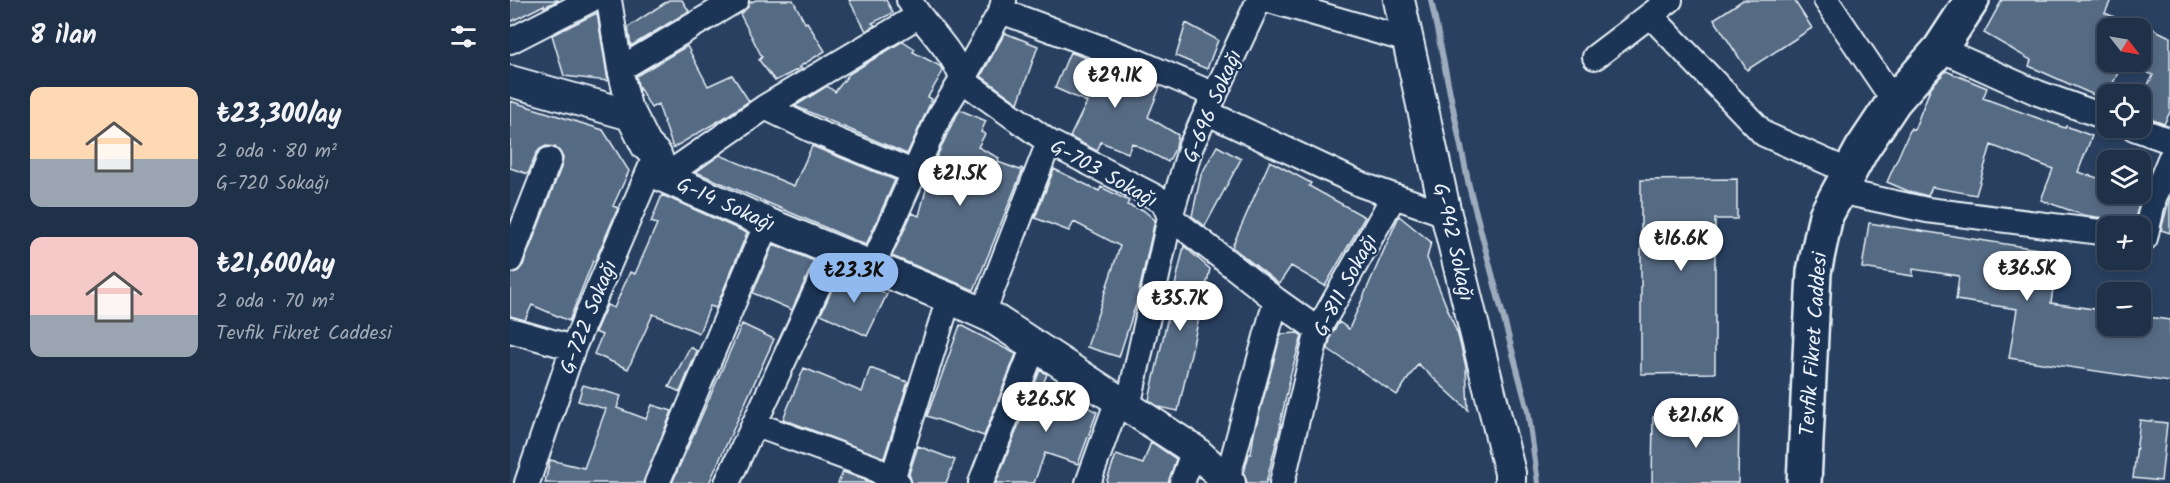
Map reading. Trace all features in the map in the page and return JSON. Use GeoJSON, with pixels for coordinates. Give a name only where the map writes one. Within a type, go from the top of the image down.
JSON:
{"type":"FeatureCollection","features":[{"type":"Feature","properties":{"kind":"main road","name":"Tevfik Fikret Caddesi"},"geometry":{"type":"LineString","coordinates":[[1804,483],[1814,272],[1826,215],[1862,149],[1894,101],[1940,49],[1972,0]]}},
{"type":"Feature","properties":{"kind":"street"},"geometry":{"type":"LineString","coordinates":[[510,41],[590,0]]}},
{"type":"Feature","properties":{"kind":"street"},"geometry":{"type":"LineString","coordinates":[[609,0],[620,69],[631,115],[660,166],[765,107],[913,8]]}},
{"type":"Feature","properties":{"kind":"street"},"geometry":{"type":"LineString","coordinates":[[620,69],[736,0]]}},
{"type":"Feature","properties":{"kind":"street","name":"G-696 Sokağı"},"geometry":{"type":"LineString","coordinates":[[1128,407],[1170,218],[1191,146],[1259,0]]}},
{"type":"Feature","properties":{"kind":"street"},"geometry":{"type":"LineString","coordinates":[[1269,0],[1408,40]]}},
{"type":"Feature","properties":{"kind":"street","name":"G-942 Sokağı"},"geometry":{"type":"LineString","coordinates":[[1399,0],[1446,214],[1510,473],[1510,483]]}},
{"type":"Feature","properties":{"kind":"street"},"geometry":{"type":"LineString","coordinates":[[1595,57],[1670,0]]}},
{"type":"Feature","properties":{"kind":"street"},"geometry":{"type":"LineString","coordinates":[[1827,0],[1894,101]]}},
{"type":"Feature","properties":{"kind":"street"},"geometry":{"type":"LineString","coordinates":[[872,267],[939,117],[962,80],[1002,5],[1136,61],[1362,185],[1446,214]]}},
{"type":"Feature","properties":{"kind":"street","name":"G-703 Sokağı"},"geometry":{"type":"LineString","coordinates":[[913,8],[959,67],[962,80],[1049,142],[1162,201],[1170,218],[1318,330]]}},
{"type":"Feature","properties":{"kind":"street"},"geometry":{"type":"LineString","coordinates":[[1650,15],[1764,134],[1844,182],[1927,210],[2097,232]]}},
{"type":"Feature","properties":{"kind":"street"},"geometry":{"type":"LineString","coordinates":[[1940,49],[2038,93],[2097,114]]}},
{"type":"Feature","properties":{"kind":"street"},"geometry":{"type":"LineString","coordinates":[[510,81],[631,115]]}},
{"type":"Feature","properties":{"kind":"street"},"geometry":{"type":"LineString","coordinates":[[765,107],[816,132],[913,172]]}},
{"type":"Feature","properties":{"kind":"street"},"geometry":{"type":"LineString","coordinates":[[2151,134],[2170,141]]}},
{"type":"Feature","properties":{"kind":"street"},"geometry":{"type":"LineString","coordinates":[[982,313],[1049,142]]}},
{"type":"Feature","properties":{"kind":"street"},"geometry":{"type":"LineString","coordinates":[[2149,216],[2170,159]]}},
{"type":"Feature","properties":{"kind":"street"},"geometry":{"type":"LineString","coordinates":[[510,260],[549,160]]}},
{"type":"Feature","properties":{"kind":"street","name":"G-14 Sokağı"},"geometry":{"type":"LineString","coordinates":[[660,166],[767,223],[982,313],[1194,450],[1228,482]]}},
{"type":"Feature","properties":{"kind":"street","name":"G-722 Sokağı"},"geometry":{"type":"LineString","coordinates":[[526,483],[573,348],[660,166]]}},
{"type":"Feature","properties":{"kind":"street","name":"G-811 Sokağı"},"geometry":{"type":"LineString","coordinates":[[1282,483],[1318,330],[1394,196]]}},
{"type":"Feature","properties":{"kind":"street"},"geometry":{"type":"LineString","coordinates":[[657,483],[767,223]]}},
{"type":"Feature","properties":{"kind":"street"},"geometry":{"type":"LineString","coordinates":[[727,483],[834,252]]}},
{"type":"Feature","properties":{"kind":"street"},"geometry":{"type":"LineString","coordinates":[[754,424],[872,467],[894,482],[949,298]]}},
{"type":"Feature","properties":{"kind":"street"},"geometry":{"type":"LineString","coordinates":[[1228,482],[1276,300]]}},
{"type":"Feature","properties":{"kind":"street"},"geometry":{"type":"LineString","coordinates":[[510,330],[573,348]]}},
{"type":"Feature","properties":{"kind":"street"},"geometry":{"type":"LineString","coordinates":[[981,483],[1034,346]]}},
{"type":"Feature","properties":{"kind":"street"},"geometry":{"type":"LineString","coordinates":[[1088,483],[1114,411],[1128,407]]}},
{"type":"Feature","properties":{"kind":"street"},"geometry":{"type":"LineString","coordinates":[[1182,483],[1194,450]]}},
{"type":"Feature","properties":{"kind":"building"},"geometry":{"type":"Polygon","coordinates":[[[510,0],[559,0],[510,22],[510,0]]]}},
{"type":"Feature","properties":{"kind":"building"},"geometry":{"type":"Polygon","coordinates":[[[669,0],[682,0],[689,11],[631,46],[628,27],[669,0]]]}},
{"type":"Feature","properties":{"kind":"building"},"geometry":{"type":"Polygon","coordinates":[[[756,0],[793,0],[805,23],[807,22],[825,51],[799,67],[801,68],[775,81],[759,60],[762,57],[740,14],[749,3],[756,0]]]}},
{"type":"Feature","properties":{"kind":"building"},"geometry":{"type":"Polygon","coordinates":[[[849,0],[886,0],[893,13],[872,23],[875,25],[866,31],[849,0]]]}},
{"type":"Feature","properties":{"kind":"building"},"geometry":{"type":"Polygon","coordinates":[[[1743,0],[1794,0],[1812,28],[1747,70],[1714,19],[1743,0]]]}},
{"type":"Feature","properties":{"kind":"building"},"geometry":{"type":"Polygon","coordinates":[[[2002,0],[2111,0],[2105,13],[2116,18],[2097,18],[2097,72],[2118,72],[2113,84],[2097,84],[2097,96],[2029,66],[2031,60],[1984,33],[2002,0]]]}},
{"type":"Feature","properties":{"kind":"building"},"geometry":{"type":"Polygon","coordinates":[[[597,13],[608,81],[564,76],[552,35],[597,13]]]}},
{"type":"Feature","properties":{"kind":"building"},"geometry":{"type":"Polygon","coordinates":[[[1186,23],[1218,40],[1207,69],[1176,56],[1186,23]]]}},
{"type":"Feature","properties":{"kind":"building"},"geometry":{"type":"Polygon","coordinates":[[[2151,28],[2170,37],[2170,112],[2164,124],[2151,119],[2151,84],[2148,84],[2153,75],[2146,72],[2151,72],[2151,28]]]}},
{"type":"Feature","properties":{"kind":"building"},"geometry":{"type":"Polygon","coordinates":[[[1005,33],[1038,46],[1018,103],[981,76],[1005,33]]]}},
{"type":"Feature","properties":{"kind":"building"},"geometry":{"type":"Polygon","coordinates":[[[903,41],[915,49],[913,52],[940,66],[943,71],[928,97],[932,99],[907,154],[795,106],[827,86],[835,92],[849,74],[903,41]]]}},
{"type":"Feature","properties":{"kind":"building"},"geometry":{"type":"Polygon","coordinates":[[[687,46],[708,86],[732,75],[749,101],[673,148],[658,104],[651,108],[638,85],[636,76],[687,46]]]}},
{"type":"Feature","properties":{"kind":"building"},"geometry":{"type":"Polygon","coordinates":[[[1070,52],[1160,87],[1148,117],[1178,135],[1176,147],[1168,162],[1132,143],[1128,153],[1101,142],[1097,151],[1070,137],[1087,102],[1055,88],[1070,52]]]}},
{"type":"Feature","properties":{"kind":"building"},"geometry":{"type":"Polygon","coordinates":[[[1946,71],[1987,88],[1983,98],[2092,136],[2078,172],[2097,178],[2097,204],[2139,204],[2136,216],[2097,217],[2083,215],[2041,200],[2053,169],[1991,145],[1976,195],[1932,187],[1928,196],[1887,182],[1911,128],[1914,130],[1931,87],[1946,71]]]}},
{"type":"Feature","properties":{"kind":"building"},"geometry":{"type":"Polygon","coordinates":[[[510,101],[603,130],[629,171],[613,206],[618,208],[595,261],[593,261],[569,321],[532,305],[525,320],[510,316],[510,274],[518,271],[523,265],[563,158],[555,147],[546,146],[536,154],[528,174],[510,168],[510,101]]]}},
{"type":"Feature","properties":{"kind":"building"},"geometry":{"type":"Polygon","coordinates":[[[960,110],[986,121],[981,132],[985,134],[978,147],[999,158],[998,162],[1023,169],[974,290],[892,256],[912,213],[919,216],[932,167],[960,110]]]}},
{"type":"Feature","properties":{"kind":"building"},"geometry":{"type":"Polygon","coordinates":[[[812,146],[895,180],[866,245],[696,172],[720,155],[794,186],[812,146]]]}},
{"type":"Feature","properties":{"kind":"building"},"geometry":{"type":"Polygon","coordinates":[[[1217,146],[1241,159],[1205,226],[1192,216],[1201,175],[1217,146]]]}},
{"type":"Feature","properties":{"kind":"building"},"geometry":{"type":"Polygon","coordinates":[[[1270,161],[1311,183],[1309,186],[1365,217],[1325,286],[1291,266],[1279,284],[1232,247],[1270,161]]]}},
{"type":"Feature","properties":{"kind":"building"},"geometry":{"type":"Polygon","coordinates":[[[1054,169],[1099,191],[1101,187],[1129,201],[1127,205],[1143,210],[1155,220],[1137,301],[1119,357],[1087,347],[1120,246],[1074,222],[1069,231],[1035,218],[1054,169]]]}},
{"type":"Feature","properties":{"kind":"building"},"geometry":{"type":"Polygon","coordinates":[[[1737,179],[1737,219],[1715,219],[1715,373],[1641,374],[1641,180],[1737,179]]]}},
{"type":"Feature","properties":{"kind":"building"},"geometry":{"type":"Polygon","coordinates":[[[662,195],[747,233],[716,308],[710,306],[699,333],[653,314],[628,369],[594,354],[602,335],[595,332],[607,305],[614,308],[630,272],[635,274],[657,224],[651,222],[662,195]]]}},
{"type":"Feature","properties":{"kind":"building"},"geometry":{"type":"Polygon","coordinates":[[[2170,197],[2170,233],[2161,230],[2170,197]]]}},
{"type":"Feature","properties":{"kind":"building"},"geometry":{"type":"Polygon","coordinates":[[[1399,216],[1431,242],[1427,258],[1458,335],[1466,367],[1468,410],[1418,364],[1397,395],[1328,349],[1331,335],[1339,322],[1349,329],[1399,216]]]}},
{"type":"Feature","properties":{"kind":"building"},"geometry":{"type":"Polygon","coordinates":[[[1869,223],[2058,252],[2051,303],[2097,309],[2097,336],[2151,336],[2151,317],[2170,320],[2170,382],[2009,358],[2017,309],[1956,300],[1959,276],[1913,269],[1913,276],[1862,268],[1869,223]]]}},
{"type":"Feature","properties":{"kind":"building"},"geometry":{"type":"Polygon","coordinates":[[[773,244],[814,261],[792,310],[753,293],[773,244]]]}},
{"type":"Feature","properties":{"kind":"building"},"geometry":{"type":"Polygon","coordinates":[[[1184,246],[1210,269],[1178,411],[1159,407],[1149,400],[1184,246]]]}},
{"type":"Feature","properties":{"kind":"building"},"geometry":{"type":"Polygon","coordinates":[[[840,272],[887,294],[867,336],[821,314],[840,272]]]}},
{"type":"Feature","properties":{"kind":"building"},"geometry":{"type":"Polygon","coordinates":[[[742,324],[774,339],[709,483],[672,483],[742,324]]]}},
{"type":"Feature","properties":{"kind":"building"},"geometry":{"type":"Polygon","coordinates":[[[960,325],[1016,354],[984,436],[927,416],[960,325]]]}},
{"type":"Feature","properties":{"kind":"building"},"geometry":{"type":"Polygon","coordinates":[[[1298,333],[1302,336],[1288,383],[1281,424],[1266,483],[1247,483],[1244,473],[1249,454],[1251,454],[1254,433],[1281,334],[1298,333]]]}},
{"type":"Feature","properties":{"kind":"building"},"geometry":{"type":"Polygon","coordinates":[[[690,347],[697,351],[680,392],[669,387],[690,347]]]}},
{"type":"Feature","properties":{"kind":"building"},"geometry":{"type":"Polygon","coordinates":[[[804,368],[862,392],[870,368],[908,382],[884,458],[783,419],[804,368]]]}},
{"type":"Feature","properties":{"kind":"building"},"geometry":{"type":"Polygon","coordinates":[[[1040,370],[1047,374],[1043,384],[1097,412],[1078,464],[1045,453],[1034,483],[996,483],[1040,370]]]}},
{"type":"Feature","properties":{"kind":"building"},"geometry":{"type":"Polygon","coordinates":[[[583,385],[621,396],[617,408],[646,419],[652,405],[672,411],[643,483],[545,483],[550,460],[584,468],[606,409],[578,401],[583,385]]]}},
{"type":"Feature","properties":{"kind":"building"},"geometry":{"type":"Polygon","coordinates":[[[1739,415],[1738,483],[1652,483],[1653,417],[1739,415]]]}},
{"type":"Feature","properties":{"kind":"building"},"geometry":{"type":"Polygon","coordinates":[[[2140,420],[2167,423],[2161,481],[2133,478],[2140,420]]]}},
{"type":"Feature","properties":{"kind":"building"},"geometry":{"type":"Polygon","coordinates":[[[1151,442],[1176,459],[1168,483],[1106,483],[1116,455],[1143,464],[1151,442]]]}},
{"type":"Feature","properties":{"kind":"building"},"geometry":{"type":"Polygon","coordinates":[[[918,446],[955,460],[946,483],[912,483],[909,474],[918,446]]]}},
{"type":"Feature","properties":{"kind":"building"},"geometry":{"type":"Polygon","coordinates":[[[843,472],[866,480],[871,483],[838,483],[843,472]]]}},
{"type":"Feature","properties":{"kind":"waterway"},"geometry":{"type":"LineString","coordinates":[[1431,0],[1469,186],[1528,411],[1538,483]]}}]}
